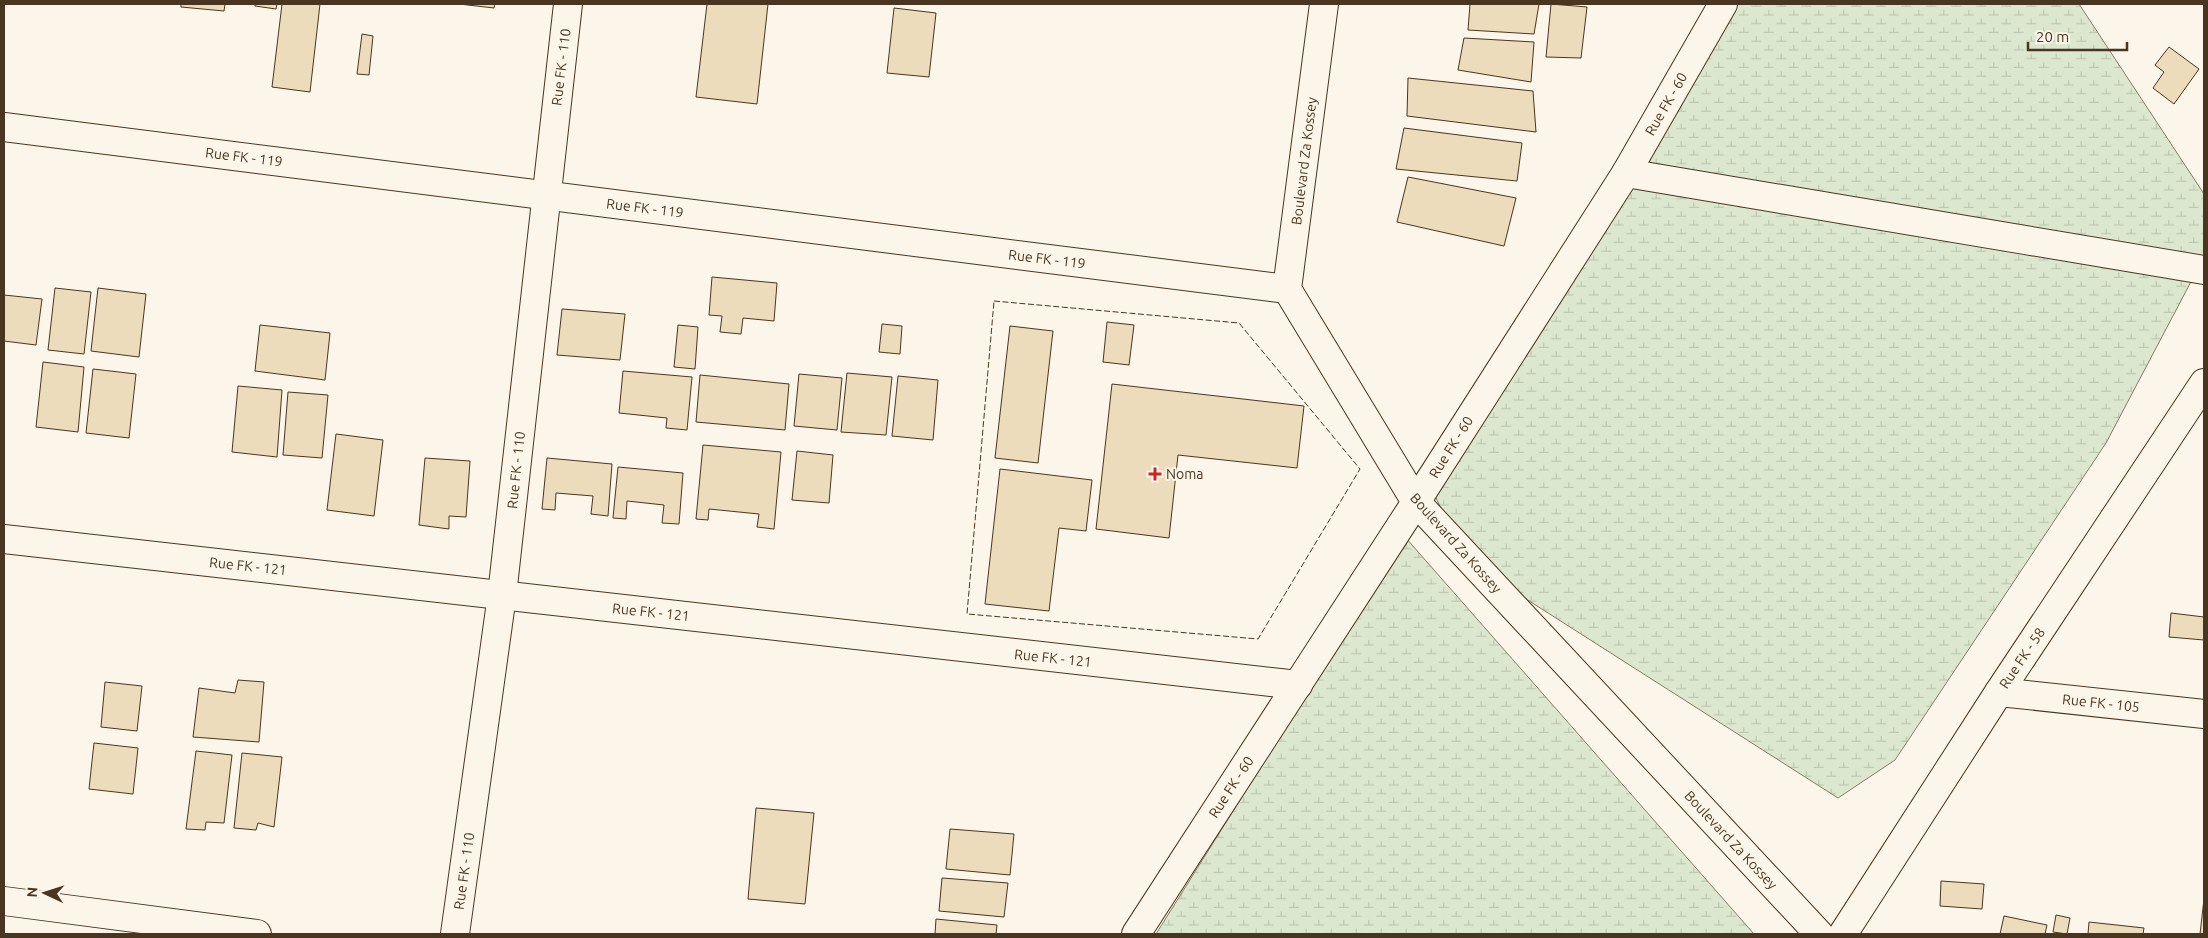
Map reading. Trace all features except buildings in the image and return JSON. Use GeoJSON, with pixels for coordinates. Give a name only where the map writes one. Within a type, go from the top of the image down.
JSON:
{"type":"FeatureCollection","features":[{"type":"Feature","properties":{"kind":"street","name":"Rue FK - 110"},"geometry":{"type":"LineString","coordinates":[[455,934],[502,595],[568,4]]}},
{"type":"Feature","properties":{"kind":"street","name":"Boulevard Za Kossey"},"geometry":{"type":"LineString","coordinates":[[1324,4],[1287,290],[1416,502],[1819,934]]}},
{"type":"Feature","properties":{"kind":"street","name":"Rue FK - 60"},"geometry":{"type":"LineString","coordinates":[[1136,934],[1416,502],[1626,173],[1723,4]]}},
{"type":"Feature","properties":{"kind":"street","name":"Rue FK - 119"},"geometry":{"type":"LineString","coordinates":[[4,127],[1287,290]]}},
{"type":"Feature","properties":{"kind":"street"},"geometry":{"type":"LineString","coordinates":[[1626,173],[2204,270]]}},
{"type":"Feature","properties":{"kind":"street","name":"Rue FK - 58"},"geometry":{"type":"LineString","coordinates":[[1843,934],[1999,692],[2204,384]]}},
{"type":"Feature","properties":{"kind":"street","name":"Rue FK - 121"},"geometry":{"type":"LineString","coordinates":[[4,538],[1298,685]]}},
{"type":"Feature","properties":{"kind":"street","name":"Rue FK - 105"},"geometry":{"type":"LineString","coordinates":[[1999,692],[2204,714]]}},
{"type":"Feature","properties":{"kind":"street"},"geometry":{"type":"LineString","coordinates":[[4,901],[256,934]]}},
{"type":"Feature","properties":{"kind":"green space"},"geometry":{"type":"Polygon","coordinates":[[[1733,4],[2079,4],[2204,194],[2204,257],[2106,443],[1895,760],[1838,798],[1465,560],[1431,487],[1733,4]]]}},
{"type":"Feature","properties":{"kind":"green space"},"geometry":{"type":"Polygon","coordinates":[[[1405,537],[1754,934],[1156,934],[1405,537]]]}},
{"type":"Feature","properties":{"kind":"fence"},"geometry":{"type":"LineString","coordinates":[[994,301],[1239,323],[1360,469],[1258,639],[967,614],[994,301]]}},
{"type":"Feature","properties":{"kind":"place","name":"Noma"},"geometry":{"type":"Point","coordinates":[1155,474]}}]}
